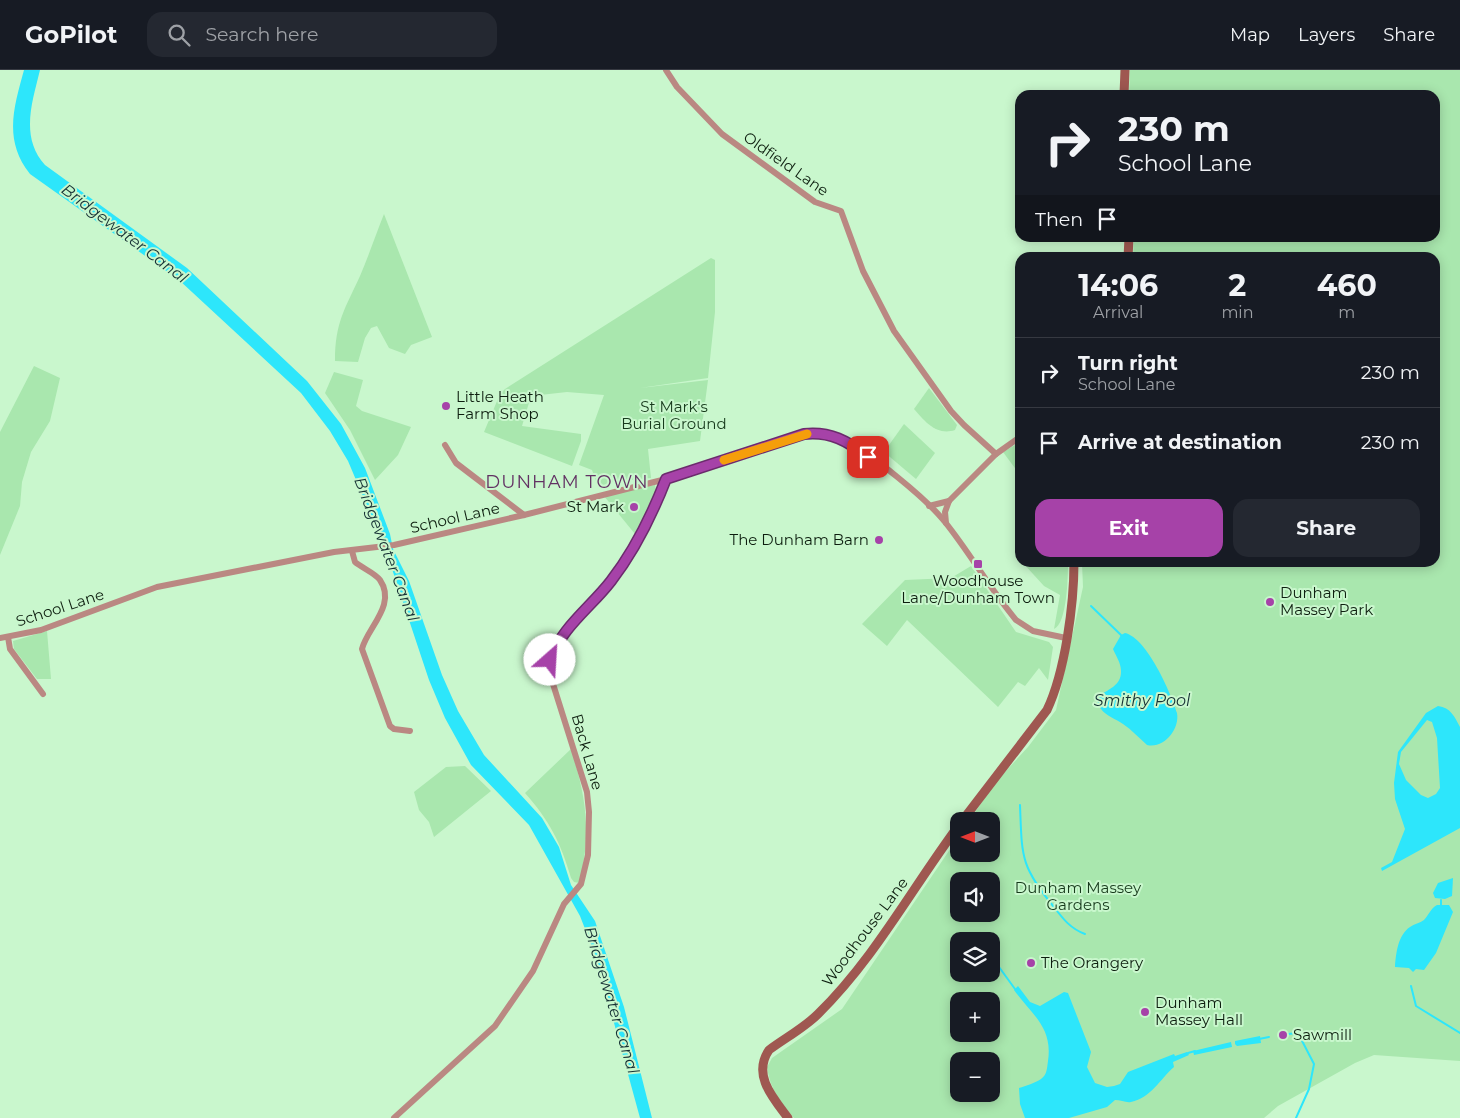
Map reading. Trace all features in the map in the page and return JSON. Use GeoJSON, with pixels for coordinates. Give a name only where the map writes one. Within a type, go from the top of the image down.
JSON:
{"type":"FeatureCollection","features":[{"type":"Feature","properties":{"kind":"main road"},"geometry":{"type":"LineString","coordinates":[[1124,90],[1125,70]]}},
{"type":"Feature","properties":{"kind":"main road"},"geometry":{"type":"LineString","coordinates":[[969,812],[1047,710],[1058,676],[1066,638],[1073,567]]}},
{"type":"Feature","properties":{"kind":"main road","name":"Woodhouse Lane"},"geometry":{"type":"LineString","coordinates":[[788,1118],[764,1080],[762,1066],[769,1050],[817,1015],[850,980],[896,918],[950,838]]}},
{"type":"Feature","properties":{"kind":"street","name":"Oldfield Lane"},"geometry":{"type":"LineString","coordinates":[[666,70],[682,93],[722,134],[811,200],[841,211],[863,271],[894,331],[952,411],[964,425],[996,454]]}},
{"type":"Feature","properties":{"kind":"street","name":"School Lane"},"geometry":{"type":"LineString","coordinates":[[0,638],[41,630],[157,587],[334,552],[394,545],[666,479],[804,434],[825,434],[853,445],[929,506],[946,523]]}},
{"type":"Feature","properties":{"kind":"street"},"geometry":{"type":"LineString","coordinates":[[1015,441],[996,454],[949,501],[945,512],[946,523],[1016,620],[1033,631],[1066,638]]}},
{"type":"Feature","properties":{"kind":"street"},"geometry":{"type":"LineString","coordinates":[[445,445],[456,463],[524,514]]}},
{"type":"Feature","properties":{"kind":"street","name":"Back Lane"},"geometry":{"type":"LineString","coordinates":[[394,1118],[495,1026],[533,971],[566,901],[578,890],[584,878],[588,855],[589,812],[587,792],[554,684],[550,660],[561,638],[622,565],[652,512],[666,479]]}},
{"type":"Feature","properties":{"kind":"street"},"geometry":{"type":"LineString","coordinates":[[929,506],[949,501]]}},
{"type":"Feature","properties":{"kind":"street"},"geometry":{"type":"LineString","coordinates":[[352,550],[355,562],[380,579],[384,594],[383,611],[363,642],[362,649],[390,726],[394,729],[410,731]]}},
{"type":"Feature","properties":{"kind":"street"},"geometry":{"type":"LineString","coordinates":[[8,637],[10,649],[43,694]]}},
{"type":"Feature","properties":{"kind":"green space","name":"Dunham Massey Park"},"geometry":{"type":"Polygon","coordinates":[[[1130,70],[1460,70],[1460,1061],[1374,1055],[1355,1063],[1278,1106],[1264,1118],[794,1118],[773,1089],[767,1067],[772,1058],[842,1009],[950,849],[950,862],[1000,862],[1000,812],[975,812],[995,783],[1028,747],[1056,710],[1083,587],[1082,567],[1440,567],[1440,252],[1133,252],[1134,242],[1440,242],[1440,90],[1129,90],[1130,70]]]}},
{"type":"Feature","properties":{"kind":"green space"},"geometry":{"type":"Polygon","coordinates":[[[384,214],[432,337],[411,345],[405,354],[389,348],[377,326],[371,328],[365,338],[358,362],[335,361],[337,336],[345,307],[363,268],[384,214]]]}},
{"type":"Feature","properties":{"kind":"green space","name":"St Mark's Burial Ground"},"geometry":{"type":"Polygon","coordinates":[[[711,258],[715,260],[715,312],[708,378],[640,388],[708,380],[700,441],[648,449],[651,478],[613,482],[598,487],[592,470],[579,465],[604,395],[567,392],[531,396],[522,426],[581,434],[581,441],[572,466],[484,432],[500,394],[505,389],[711,258]]]}},
{"type":"Feature","properties":{"kind":"green space"},"geometry":{"type":"Polygon","coordinates":[[[34,366],[60,378],[50,421],[31,452],[22,482],[20,506],[0,555],[0,432],[34,366]]]}},
{"type":"Feature","properties":{"kind":"green space"},"geometry":{"type":"Polygon","coordinates":[[[334,372],[363,380],[356,406],[362,411],[411,427],[398,455],[375,480],[350,430],[325,393],[334,372]]]}},
{"type":"Feature","properties":{"kind":"green space"},"geometry":{"type":"Polygon","coordinates":[[[929,388],[957,425],[955,430],[943,431],[932,427],[914,409],[929,388]]]}},
{"type":"Feature","properties":{"kind":"green space"},"geometry":{"type":"Polygon","coordinates":[[[904,424],[935,453],[916,479],[884,452],[904,424]]]}},
{"type":"Feature","properties":{"kind":"green space"},"geometry":{"type":"Polygon","coordinates":[[[1015,445],[1015,468],[1003,452],[1015,445]]]}},
{"type":"Feature","properties":{"kind":"green space"},"geometry":{"type":"Polygon","coordinates":[[[655,485],[656,491],[653,504],[635,534],[604,496],[655,485]]]}},
{"type":"Feature","properties":{"kind":"green space"},"geometry":{"type":"Polygon","coordinates":[[[971,566],[1016,632],[1049,642],[1053,647],[1048,680],[1039,668],[1025,686],[1018,682],[998,707],[907,620],[887,646],[862,624],[905,580],[951,578],[971,566]]]}},
{"type":"Feature","properties":{"kind":"green space"},"geometry":{"type":"Polygon","coordinates":[[[1027,567],[1068,567],[1067,589],[1062,619],[1054,629],[1060,595],[1044,586],[1027,567]]]}},
{"type":"Feature","properties":{"kind":"green space"},"geometry":{"type":"Polygon","coordinates":[[[47,631],[51,679],[37,679],[14,649],[13,641],[47,631]]]}},
{"type":"Feature","properties":{"kind":"green space"},"geometry":{"type":"Polygon","coordinates":[[[571,749],[584,799],[586,816],[585,848],[579,883],[574,882],[571,878],[553,832],[525,793],[571,749]]]}},
{"type":"Feature","properties":{"kind":"green space"},"geometry":{"type":"Polygon","coordinates":[[[465,766],[491,791],[434,837],[429,822],[419,810],[414,792],[446,767],[465,766]]]}},
{"type":"Feature","properties":{"kind":"water","name":"Bridgewater Canal"},"geometry":{"type":"Polygon","coordinates":[[[24,70],[40,70],[31,107],[30,131],[37,154],[45,165],[187,268],[307,381],[341,424],[365,468],[390,534],[393,549],[409,581],[442,675],[458,711],[484,755],[542,818],[559,847],[571,885],[595,921],[624,1007],[652,1118],[640,1118],[596,957],[580,916],[529,825],[471,765],[445,718],[429,680],[386,551],[348,461],[330,431],[301,393],[179,280],[30,174],[16,149],[13,123],[14,110],[24,70]]]}},
{"type":"Feature","properties":{"kind":"water","name":"Smithy Pool"},"geometry":{"type":"Polygon","coordinates":[[[1125,633],[1133,637],[1150,655],[1164,680],[1177,713],[1176,725],[1173,731],[1165,741],[1159,744],[1147,745],[1126,726],[1106,714],[1098,703],[1098,698],[1116,684],[1120,678],[1120,665],[1113,649],[1121,635],[1125,633]]]}},
{"type":"Feature","properties":{"kind":"water"},"geometry":{"type":"Polygon","coordinates":[[[1438,706],[1442,707],[1452,713],[1460,727],[1460,828],[1382,871],[1381,868],[1392,862],[1405,829],[1395,799],[1394,783],[1398,752],[1426,713],[1438,706]],[[1427,720],[1401,752],[1399,764],[1406,780],[1421,795],[1428,798],[1436,794],[1440,788],[1437,738],[1432,722],[1427,720]]]}},
{"type":"Feature","properties":{"kind":"water"},"geometry":{"type":"Polygon","coordinates":[[[1453,878],[1452,896],[1445,899],[1435,898],[1433,893],[1438,883],[1453,878]]]}},
{"type":"Feature","properties":{"kind":"water"},"geometry":{"type":"Polygon","coordinates":[[[1437,905],[1449,905],[1453,912],[1436,953],[1424,970],[1416,969],[1413,972],[1409,968],[1395,967],[1400,939],[1406,930],[1424,920],[1437,905]]]}},
{"type":"Feature","properties":{"kind":"water"},"geometry":{"type":"Polygon","coordinates":[[[1018,986],[1030,1002],[1040,1006],[1064,992],[1068,993],[1091,1052],[1087,1067],[1095,1083],[1107,1087],[1114,1086],[1120,1084],[1128,1072],[1174,1054],[1175,1056],[1187,1052],[1189,1055],[1173,1062],[1174,1067],[1150,1092],[1138,1100],[1129,1102],[1115,1100],[1107,1107],[1069,1118],[1025,1118],[1020,1104],[1019,1088],[1041,1079],[1047,1069],[1049,1049],[1040,1022],[1014,990],[1018,986]]]}},
{"type":"Feature","properties":{"kind":"water"},"geometry":{"type":"Polygon","coordinates":[[[1260,1036],[1261,1043],[1237,1046],[1235,1044],[1235,1041],[1260,1036]]]}},
{"type":"Feature","properties":{"kind":"water"},"geometry":{"type":"Polygon","coordinates":[[[1231,1042],[1232,1047],[1194,1055],[1193,1051],[1231,1042]]]}},
{"type":"Feature","properties":{"kind":"waterway"},"geometry":{"type":"LineString","coordinates":[[1091,606],[1121,635]]}},
{"type":"Feature","properties":{"kind":"waterway"},"geometry":{"type":"LineString","coordinates":[[1020,805],[1021,837],[1025,860],[1029,870],[1043,893],[1064,919],[1071,926],[1085,934]]}},
{"type":"Feature","properties":{"kind":"waterway"},"geometry":{"type":"LineString","coordinates":[[1441,900],[1441,905]]}},
{"type":"Feature","properties":{"kind":"waterway"},"geometry":{"type":"LineString","coordinates":[[1000,968],[1015,989]]}},
{"type":"Feature","properties":{"kind":"waterway"},"geometry":{"type":"LineString","coordinates":[[1411,986],[1416,1006],[1460,1033]]}},
{"type":"Feature","properties":{"kind":"waterway"},"geometry":{"type":"LineString","coordinates":[[1288,1034],[1298,1033],[1314,1064],[1309,1089],[1296,1118]]}},
{"type":"Feature","properties":{"kind":"waterway"},"geometry":{"type":"LineString","coordinates":[[1259,1039],[1269,1037]]}},
{"type":"Feature","properties":{"kind":"waterway"},"geometry":{"type":"LineString","coordinates":[[1188,1053],[1195,1051]]}},
{"type":"Feature","properties":{"kind":"slow traffic"},"geometry":{"type":"LineString","coordinates":[[724,460],[807,434]]}},
{"type":"Feature","properties":{"kind":"place","name":"Little Heath Farm Shop"},"geometry":{"type":"Point","coordinates":[446,406]}},
{"type":"Feature","properties":{"kind":"place","name":"St Mark"},"geometry":{"type":"Point","coordinates":[634,507]}},
{"type":"Feature","properties":{"kind":"place","name":"The Dunham Barn"},"geometry":{"type":"Point","coordinates":[879,540]}},
{"type":"Feature","properties":{"kind":"place","name":"Woodhouse Lane/Dunham Town"},"geometry":{"type":"Point","coordinates":[978,564]}},
{"type":"Feature","properties":{"kind":"place","name":"Dunham Massey Park"},"geometry":{"type":"Point","coordinates":[1270,602]}},
{"type":"Feature","properties":{"kind":"place","name":"The Orangery"},"geometry":{"type":"Point","coordinates":[1031,963]}},
{"type":"Feature","properties":{"kind":"place","name":"Dunham Massey Hall"},"geometry":{"type":"Point","coordinates":[1145,1012]}},
{"type":"Feature","properties":{"kind":"place","name":"Sawmill"},"geometry":{"type":"Point","coordinates":[1283,1035]}},
{"type":"Feature","properties":{"kind":"district","name":"DUNHAM TOWN"},"geometry":{"type":"Point","coordinates":[567,482]}},
{"type":"Feature","properties":{"kind":"route"},"geometry":{"type":"LineString","coordinates":[[550,660],[554,647],[610,583],[634,547],[666,479],[804,434],[814,433],[834,436],[853,445],[868,457]]}},
{"type":"Feature","properties":{"kind":"park label","name":"Dunham Massey Gardens"},"geometry":{"type":"Point","coordinates":[1078,896]}}]}
